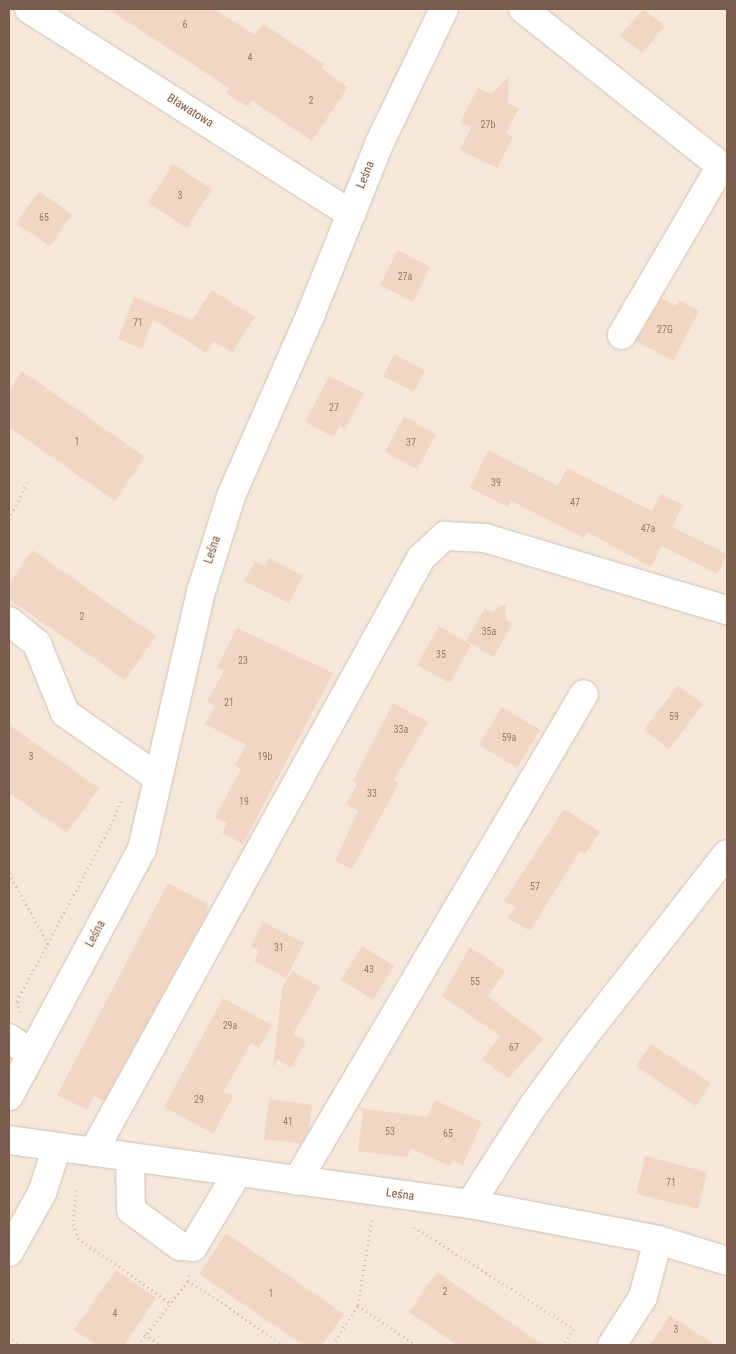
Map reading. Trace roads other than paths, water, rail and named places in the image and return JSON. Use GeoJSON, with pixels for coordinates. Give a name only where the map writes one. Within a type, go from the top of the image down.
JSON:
{"type":"FeatureCollection","features":[{"type":"Feature","properties":{"kind":"street","name":"Bławatowa"},"geometry":{"type":"LineString","coordinates":[[29,9],[351,214]]}},
{"type":"Feature","properties":{"kind":"street","name":"Leśna"},"geometry":{"type":"LineString","coordinates":[[9,1096],[142,849],[157,777],[214,547],[232,496],[310,316],[379,144],[444,9]]}},
{"type":"Feature","properties":{"kind":"street"},"geometry":{"type":"LineString","coordinates":[[522,9],[721,166],[622,335]]}},
{"type":"Feature","properties":{"kind":"street"},"geometry":{"type":"LineString","coordinates":[[9,1252],[42,1193],[76,1150],[421,558],[445,536],[486,538],[727,610]]}},
{"type":"Feature","properties":{"kind":"street"},"geometry":{"type":"LineString","coordinates":[[9,621],[37,644],[65,713],[157,777]]}},
{"type":"Feature","properties":{"kind":"street"},"geometry":{"type":"LineString","coordinates":[[297,1181],[584,694]]}},
{"type":"Feature","properties":{"kind":"street"},"geometry":{"type":"LineString","coordinates":[[470,1204],[533,1106],[581,1040],[727,854]]}},
{"type":"Feature","properties":{"kind":"street"},"geometry":{"type":"LineString","coordinates":[[9,1038],[31,1054]]}},
{"type":"Feature","properties":{"kind":"street","name":"Leśna"},"geometry":{"type":"LineString","coordinates":[[9,1140],[470,1204],[658,1240],[727,1261]]}},
{"type":"Feature","properties":{"kind":"street"},"geometry":{"type":"LineString","coordinates":[[130,1157],[131,1210],[180,1246],[193,1247],[238,1172]]}},
{"type":"Feature","properties":{"kind":"street"},"geometry":{"type":"LineString","coordinates":[[612,1345],[643,1297],[658,1240]]}}]}
